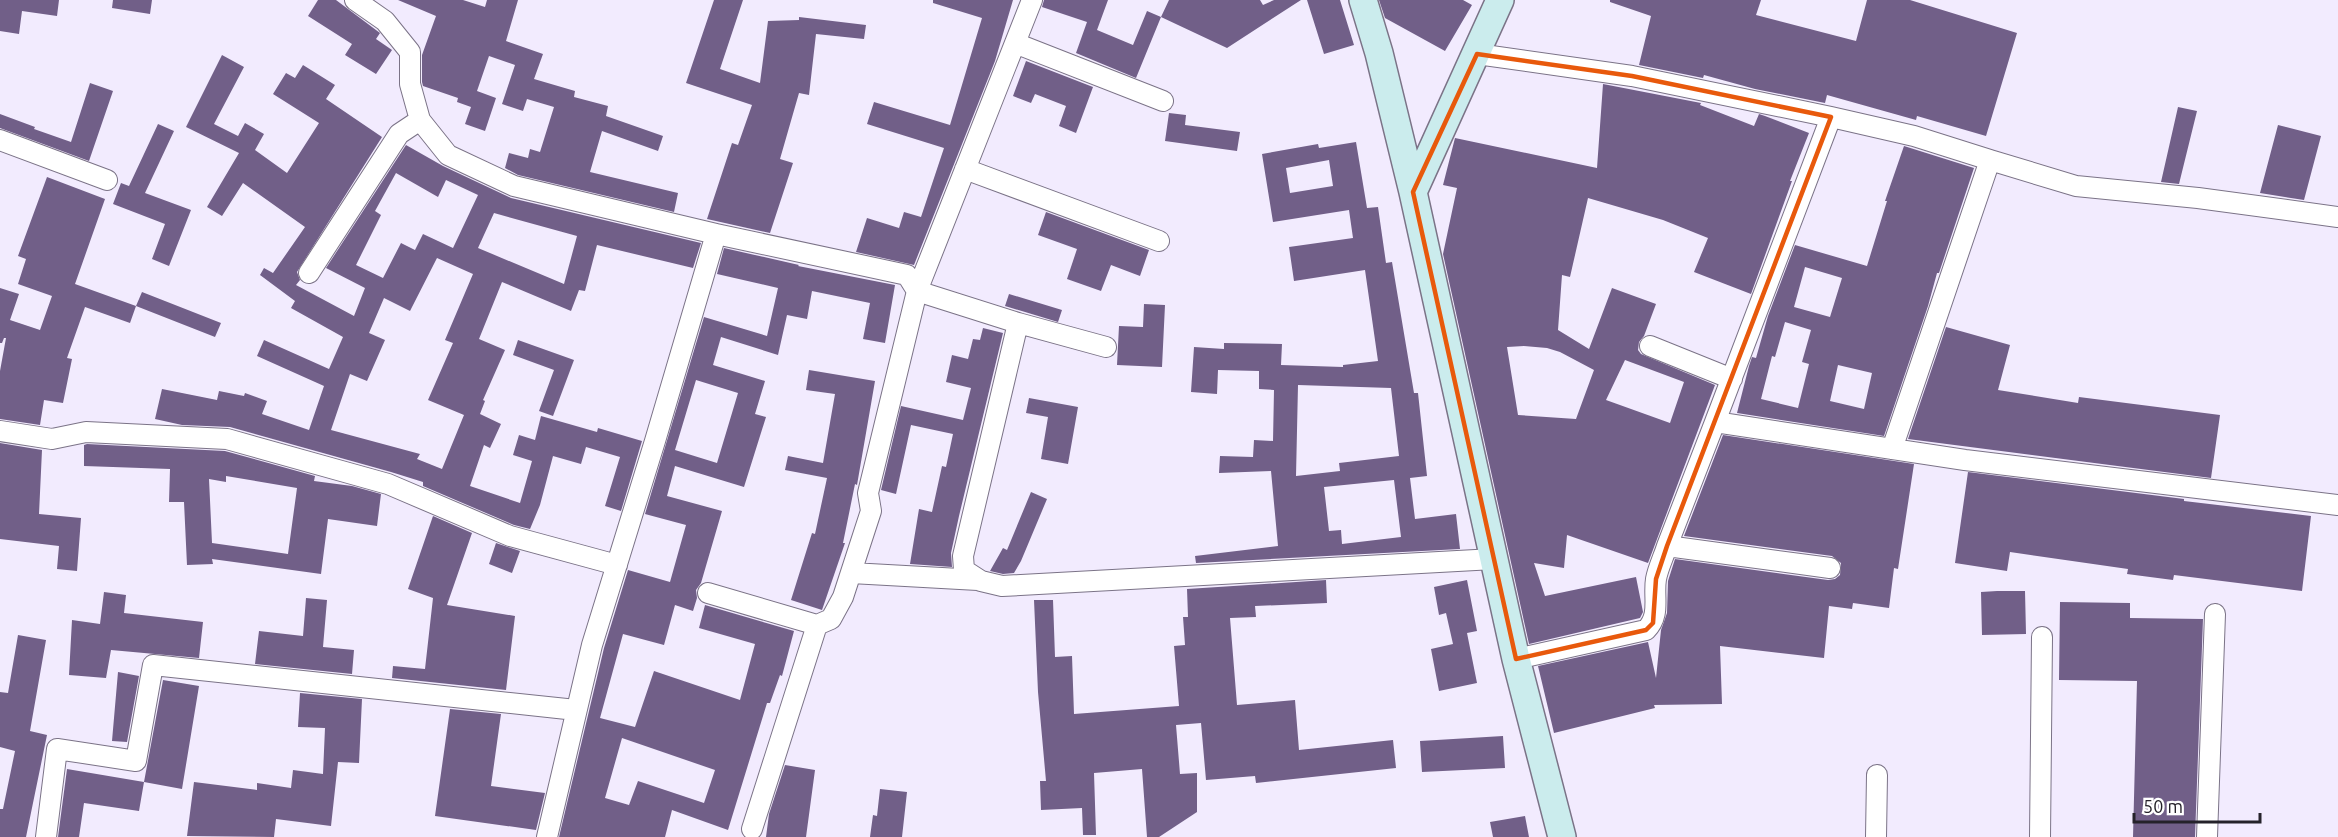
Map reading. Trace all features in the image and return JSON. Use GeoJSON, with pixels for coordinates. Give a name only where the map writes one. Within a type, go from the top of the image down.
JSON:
{"type":"FeatureCollection","features":[{"type":"Feature","properties":{"kind":"street"},"geometry":{"type":"LineString","coordinates":[[355,0],[385,21],[410,52],[410,84],[420,120],[448,155],[514,186],[716,234],[907,275],[917,291],[1018,323],[1106,347]]}},
{"type":"Feature","properties":{"kind":"street"},"geometry":{"type":"LineString","coordinates":[[708,593],[818,625],[831,619],[843,597],[872,511],[868,493],[917,291],[1032,0]]}},
{"type":"Feature","properties":{"kind":"street"},"geometry":{"type":"LineString","coordinates":[[1363,0],[1379,53],[1413,192],[1516,659],[1562,837]]}},
{"type":"Feature","properties":{"kind":"street"},"geometry":{"type":"LineString","coordinates":[[1413,192],[1500,0]]}},
{"type":"Feature","properties":{"kind":"street"},"geometry":{"type":"LineString","coordinates":[[1015,43],[1163,100]]}},
{"type":"Feature","properties":{"kind":"street"},"geometry":{"type":"LineString","coordinates":[[1477,54],[1632,76],[1832,117],[1914,136],[2076,186],[2198,198],[2338,217]]}},
{"type":"Feature","properties":{"kind":"street"},"geometry":{"type":"LineString","coordinates":[[1516,659],[1646,630],[1653,623],[1656,611],[1656,579],[1667,546],[1832,117]]}},
{"type":"Feature","properties":{"kind":"street"},"geometry":{"type":"LineString","coordinates":[[309,273],[399,134],[420,120]]}},
{"type":"Feature","properties":{"kind":"street"},"geometry":{"type":"LineString","coordinates":[[0,140],[107,180]]}},
{"type":"Feature","properties":{"kind":"street"},"geometry":{"type":"LineString","coordinates":[[1892,449],[1990,160]]}},
{"type":"Feature","properties":{"kind":"street"},"geometry":{"type":"LineString","coordinates":[[965,169],[1159,241]]}},
{"type":"Feature","properties":{"kind":"street"},"geometry":{"type":"LineString","coordinates":[[546,837],[592,645],[716,234]]}},
{"type":"Feature","properties":{"kind":"street"},"geometry":{"type":"LineString","coordinates":[[981,581],[964,570],[963,556],[1018,323]]}},
{"type":"Feature","properties":{"kind":"street"},"geometry":{"type":"LineString","coordinates":[[1650,346],[1732,379]]}},
{"type":"Feature","properties":{"kind":"street"},"geometry":{"type":"LineString","coordinates":[[1715,422],[1965,460],[2338,505]]}},
{"type":"Feature","properties":{"kind":"street"},"geometry":{"type":"LineString","coordinates":[[0,431],[52,439],[86,432],[227,439],[388,484],[510,536],[617,565]]}},
{"type":"Feature","properties":{"kind":"street"},"geometry":{"type":"LineString","coordinates":[[1667,546],[1830,568]]}},
{"type":"Feature","properties":{"kind":"street"},"geometry":{"type":"LineString","coordinates":[[851,573],[981,581],[1002,586],[1494,560]]}},
{"type":"Feature","properties":{"kind":"street"},"geometry":{"type":"LineString","coordinates":[[2207,837],[2215,614]]}},
{"type":"Feature","properties":{"kind":"street"},"geometry":{"type":"LineString","coordinates":[[752,829],[818,625]]}},
{"type":"Feature","properties":{"kind":"street"},"geometry":{"type":"LineString","coordinates":[[2040,837],[2042,637]]}},
{"type":"Feature","properties":{"kind":"street"},"geometry":{"type":"LineString","coordinates":[[46,837],[57,749],[136,761],[153,664],[576,710]]}},
{"type":"Feature","properties":{"kind":"street"},"geometry":{"type":"LineString","coordinates":[[1876,837],[1877,775]]}},
{"type":"Feature","properties":{"kind":"highlighted area"},"geometry":{"type":"Polygon","coordinates":[[[1477,54],[1632,76],[1831,117],[1667,546],[1656,579],[1653,623],[1646,630],[1516,659],[1413,192],[1477,54]]]}},
{"type":"Feature","properties":{"kind":"building"},"geometry":{"type":"Polygon","coordinates":[[[0,0],[59,0],[57,16],[22,11],[19,34],[0,31],[0,0]]]}},
{"type":"Feature","properties":{"kind":"building"},"geometry":{"type":"Polygon","coordinates":[[[113,0],[152,0],[150,14],[112,8],[113,0]]]}},
{"type":"Feature","properties":{"kind":"building"},"geometry":{"type":"Polygon","coordinates":[[[318,0],[336,0],[380,33],[376,39],[392,50],[376,74],[345,55],[352,44],[308,16],[318,0]]]}},
{"type":"Feature","properties":{"kind":"building"},"geometry":{"type":"Polygon","coordinates":[[[398,0],[463,0],[485,7],[487,0],[518,0],[506,41],[543,54],[534,79],[575,91],[574,97],[608,106],[606,116],[663,136],[658,151],[602,131],[590,172],[678,193],[674,212],[518,175],[505,168],[509,153],[528,158],[530,149],[540,152],[554,107],[527,99],[523,111],[502,104],[515,65],[489,56],[477,91],[496,98],[485,131],[465,124],[471,107],[457,102],[458,98],[423,86],[422,55],[436,16],[398,0]]]}},
{"type":"Feature","properties":{"kind":"building"},"geometry":{"type":"Polygon","coordinates":[[[714,0],[743,0],[720,69],[760,83],[768,21],[799,20],[799,17],[866,25],[864,39],[816,34],[809,95],[799,93],[780,159],[793,163],[770,233],[707,219],[732,143],[738,145],[752,105],[686,83],[714,0]]]}},
{"type":"Feature","properties":{"kind":"building"},"geometry":{"type":"Polygon","coordinates":[[[933,0],[1013,0],[995,61],[914,265],[856,252],[867,218],[899,228],[904,212],[921,217],[944,148],[867,124],[874,102],[950,125],[982,18],[933,3],[933,0]]]}},
{"type":"Feature","properties":{"kind":"building"},"geometry":{"type":"Polygon","coordinates":[[[1044,0],[1108,0],[1097,30],[1133,45],[1147,11],[1161,17],[1136,78],[1076,53],[1087,22],[1042,7],[1044,0]]]}},
{"type":"Feature","properties":{"kind":"building"},"geometry":{"type":"Polygon","coordinates":[[[1169,0],[1260,0],[1263,5],[1274,0],[1301,0],[1227,48],[1161,17],[1169,0]]]}},
{"type":"Feature","properties":{"kind":"building"},"geometry":{"type":"Polygon","coordinates":[[[1307,0],[1340,0],[1354,45],[1324,54],[1307,0]]]}},
{"type":"Feature","properties":{"kind":"building"},"geometry":{"type":"Polygon","coordinates":[[[1379,0],[1463,0],[1472,5],[1445,51],[1385,18],[1379,0]]]}},
{"type":"Feature","properties":{"kind":"building"},"geometry":{"type":"Polygon","coordinates":[[[1610,0],[1761,0],[1756,15],[1856,41],[1867,0],[1910,0],[2017,33],[1986,136],[1917,116],[1916,120],[1827,95],[1825,103],[1755,89],[1704,75],[1703,78],[1639,65],[1651,16],[1610,2],[1610,0]]]}},
{"type":"Feature","properties":{"kind":"building"},"geometry":{"type":"Polygon","coordinates":[[[222,55],[244,67],[214,124],[238,136],[245,123],[264,134],[255,150],[287,173],[319,123],[273,94],[286,73],[295,78],[303,65],[335,85],[326,99],[382,137],[297,272],[300,280],[296,285],[354,316],[365,288],[326,268],[406,145],[443,166],[511,198],[701,243],[693,268],[597,245],[585,291],[579,290],[571,311],[502,282],[479,339],[505,350],[483,400],[485,401],[480,414],[501,424],[490,448],[484,445],[470,486],[520,503],[532,461],[513,455],[519,435],[535,440],[541,416],[597,432],[598,428],[642,441],[621,511],[605,506],[620,457],[586,447],[581,464],[553,456],[540,505],[530,529],[514,525],[423,486],[423,482],[391,472],[230,427],[182,425],[155,419],[162,389],[217,400],[219,391],[244,396],[245,393],[267,401],[262,414],[309,430],[324,386],[257,356],[264,340],[329,369],[343,337],[291,308],[295,301],[260,275],[264,268],[273,273],[305,227],[243,183],[222,216],[207,207],[239,153],[186,127],[222,55]],[[396,173],[375,211],[381,215],[356,265],[383,278],[401,243],[415,250],[423,234],[453,248],[478,195],[446,180],[438,197],[396,173]],[[494,213],[478,248],[564,284],[577,236],[494,213]],[[437,258],[410,311],[384,298],[369,333],[385,340],[367,381],[350,374],[331,430],[420,454],[417,459],[442,469],[464,415],[428,400],[453,343],[445,340],[473,274],[437,258]]]}},
{"type":"Feature","properties":{"kind":"building"},"geometry":{"type":"Polygon","coordinates":[[[1026,61],[1093,87],[1076,133],[1059,126],[1066,106],[1035,94],[1031,103],[1013,96],[1026,61]]]}},
{"type":"Feature","properties":{"kind":"building"},"geometry":{"type":"Polygon","coordinates":[[[90,83],[113,91],[89,161],[0,128],[0,114],[71,142],[90,83]]]}},
{"type":"Feature","properties":{"kind":"building"},"geometry":{"type":"Polygon","coordinates":[[[1603,84],[1701,103],[1700,105],[1754,126],[1759,114],[1809,133],[1751,294],[1694,272],[1708,238],[1663,220],[1588,198],[1570,277],[1562,275],[1558,330],[1589,349],[1612,288],[1656,304],[1644,336],[1639,342],[1638,350],[1641,354],[1715,385],[1648,563],[1567,535],[1564,568],[1534,563],[1545,596],[1636,577],[1643,612],[1640,618],[1529,644],[1443,254],[1457,188],[1443,185],[1455,138],[1597,168],[1603,84]],[[1507,347],[1518,415],[1576,419],[1594,370],[1560,352],[1547,348],[1507,347]],[[1625,360],[1606,400],[1670,423],[1684,382],[1625,360]]]}},
{"type":"Feature","properties":{"kind":"building"},"geometry":{"type":"Polygon","coordinates":[[[2178,107],[2197,111],[2179,184],[2161,182],[2178,107]]]}},
{"type":"Feature","properties":{"kind":"building"},"geometry":{"type":"Polygon","coordinates":[[[1169,113],[1186,115],[1185,125],[1240,132],[1237,151],[1165,141],[1169,113]]]}},
{"type":"Feature","properties":{"kind":"building"},"geometry":{"type":"Polygon","coordinates":[[[158,124],[174,131],[145,193],[191,210],[169,266],[152,259],[165,224],[113,204],[121,183],[129,186],[158,124]]]}},
{"type":"Feature","properties":{"kind":"building"},"geometry":{"type":"Polygon","coordinates":[[[2278,125],[2321,136],[2304,200],[2260,193],[2278,125]]]}},
{"type":"Feature","properties":{"kind":"building"},"geometry":{"type":"Polygon","coordinates":[[[1356,142],[1367,208],[1378,207],[1386,263],[1392,262],[1414,393],[1418,393],[1427,476],[1410,478],[1415,519],[1456,514],[1460,549],[1196,563],[1195,556],[1278,546],[1271,471],[1219,473],[1220,456],[1253,457],[1254,440],[1273,441],[1274,390],[1259,389],[1259,371],[1218,370],[1217,394],[1191,392],[1194,347],[1224,349],[1224,343],[1282,344],[1281,365],[1343,367],[1343,365],[1378,361],[1365,270],[1294,281],[1289,247],[1353,238],[1349,210],[1273,222],[1262,154],[1318,144],[1319,148],[1356,142]],[[1329,160],[1286,168],[1290,193],[1333,186],[1329,160]],[[1298,385],[1296,476],[1340,471],[1339,463],[1399,456],[1391,388],[1298,385]],[[1394,480],[1324,487],[1329,531],[1341,530],[1342,544],[1401,537],[1394,480]]]}},
{"type":"Feature","properties":{"kind":"building"},"geometry":{"type":"Polygon","coordinates":[[[1904,146],[1974,168],[1884,436],[1737,413],[1752,357],[1756,358],[1768,316],[1795,245],[1867,266],[1887,201],[1885,201],[1904,146]],[[1805,267],[1794,307],[1830,317],[1842,278],[1805,267]],[[1785,322],[1775,357],[1772,356],[1761,399],[1798,408],[1809,364],[1802,362],[1811,330],[1785,322]],[[1838,365],[1830,401],[1864,409],[1872,373],[1838,365]]]}},
{"type":"Feature","properties":{"kind":"building"},"geometry":{"type":"Polygon","coordinates":[[[47,177],[105,199],[75,284],[136,306],[130,323],[85,307],[67,358],[72,359],[63,403],[44,400],[40,425],[0,419],[0,371],[6,338],[0,343],[0,288],[19,294],[10,320],[40,330],[52,296],[18,284],[26,259],[18,256],[47,177]]]}},
{"type":"Feature","properties":{"kind":"building"},"geometry":{"type":"Polygon","coordinates":[[[1046,212],[1149,250],[1140,276],[1111,265],[1101,291],[1067,279],[1077,249],[1038,235],[1046,212]]]}},
{"type":"Feature","properties":{"kind":"building"},"geometry":{"type":"Polygon","coordinates":[[[724,248],[798,266],[895,285],[885,343],[863,339],[870,303],[812,291],[807,319],[787,315],[778,355],[721,337],[713,365],[765,381],[755,414],[766,417],[744,487],[675,466],[667,496],[722,511],[701,583],[696,590],[697,598],[693,611],[675,605],[664,645],[623,634],[600,718],[635,727],[654,671],[740,700],[755,644],[699,628],[705,605],[794,631],[782,676],[780,675],[770,703],[767,703],[728,830],[672,810],[665,837],[559,837],[604,648],[628,570],[670,582],[686,525],[645,514],[704,317],[767,336],[778,288],[717,274],[724,248]],[[696,380],[675,450],[717,463],[738,393],[696,380]],[[622,738],[605,798],[629,805],[638,781],[704,803],[715,770],[622,738]]]}},
{"type":"Feature","properties":{"kind":"building"},"geometry":{"type":"Polygon","coordinates":[[[142,292],[221,323],[215,337],[136,306],[142,292]]]}},
{"type":"Feature","properties":{"kind":"building"},"geometry":{"type":"Polygon","coordinates":[[[1009,294],[1062,310],[1058,322],[1005,306],[1009,294]]]}},
{"type":"Feature","properties":{"kind":"building"},"geometry":{"type":"Polygon","coordinates":[[[1144,304],[1165,305],[1162,367],[1117,365],[1119,326],[1143,327],[1144,304]]]}},
{"type":"Feature","properties":{"kind":"building"},"geometry":{"type":"Polygon","coordinates":[[[1946,327],[2010,345],[1998,390],[2078,403],[2079,397],[2220,415],[2211,478],[1908,439],[1946,327]]]}},
{"type":"Feature","properties":{"kind":"building"},"geometry":{"type":"Polygon","coordinates":[[[983,328],[1003,333],[959,516],[951,553],[952,567],[910,564],[919,509],[932,512],[942,466],[946,467],[953,434],[911,425],[896,494],[881,490],[901,406],[963,420],[971,388],[946,382],[952,355],[968,359],[973,339],[980,340],[983,328]]]}},
{"type":"Feature","properties":{"kind":"building"},"geometry":{"type":"Polygon","coordinates":[[[518,340],[574,360],[553,416],[539,411],[554,370],[513,355],[518,340]]]}},
{"type":"Feature","properties":{"kind":"building"},"geometry":{"type":"Polygon","coordinates":[[[809,370],[875,381],[857,485],[855,484],[843,543],[845,543],[822,610],[791,600],[812,533],[815,534],[827,478],[785,470],[788,456],[823,463],[835,394],[806,390],[809,370]]]}},
{"type":"Feature","properties":{"kind":"building"},"geometry":{"type":"Polygon","coordinates":[[[1029,398],[1078,407],[1068,464],[1041,459],[1048,417],[1026,413],[1029,398]]]}},
{"type":"Feature","properties":{"kind":"building"},"geometry":{"type":"Polygon","coordinates":[[[1723,435],[1914,464],[1898,569],[1894,568],[1889,608],[1853,603],[1852,609],[1829,606],[1824,658],[1720,646],[1722,704],[1654,705],[1655,708],[1554,733],[1538,666],[1648,642],[1656,678],[1661,630],[1667,613],[1668,581],[1675,559],[1828,580],[1840,575],[1841,563],[1832,556],[1684,536],[1723,435]]]}},
{"type":"Feature","properties":{"kind":"building"},"geometry":{"type":"Polygon","coordinates":[[[0,443],[42,450],[39,514],[81,518],[77,571],[57,569],[59,546],[0,539],[0,443]]]}},
{"type":"Feature","properties":{"kind":"building"},"geometry":{"type":"Polygon","coordinates":[[[84,445],[225,451],[315,476],[314,481],[352,486],[381,494],[377,526],[328,519],[321,574],[212,559],[213,564],[187,565],[184,502],[169,502],[170,469],[84,466],[84,445]],[[226,476],[226,482],[209,479],[212,543],[288,554],[297,488],[226,476]]]}},
{"type":"Feature","properties":{"kind":"building"},"geometry":{"type":"Polygon","coordinates":[[[1968,472],[2311,516],[2302,591],[2174,575],[2173,580],[2127,574],[2128,569],[2010,552],[2007,571],[1955,563],[1968,472]]]}},
{"type":"Feature","properties":{"kind":"building"},"geometry":{"type":"Polygon","coordinates":[[[1031,492],[1047,499],[1021,561],[1014,573],[1003,574],[990,571],[1003,548],[1007,550],[1031,492]]]}},
{"type":"Feature","properties":{"kind":"building"},"geometry":{"type":"Polygon","coordinates":[[[433,516],[472,533],[447,605],[515,616],[506,690],[392,678],[393,666],[425,669],[433,598],[408,589],[433,516]]]}},
{"type":"Feature","properties":{"kind":"building"},"geometry":{"type":"Polygon","coordinates":[[[496,543],[520,551],[512,573],[489,564],[496,543]]]}},
{"type":"Feature","properties":{"kind":"building"},"geometry":{"type":"Polygon","coordinates":[[[1326,580],[1327,603],[1255,606],[1256,617],[1230,618],[1237,705],[1295,700],[1299,750],[1393,740],[1396,768],[1256,783],[1255,776],[1206,780],[1201,723],[1176,725],[1180,774],[1197,773],[1197,812],[1159,837],[1147,837],[1142,769],[1094,773],[1096,835],[1083,835],[1082,808],[1041,810],[1040,781],[1046,781],[1038,692],[1034,600],[1053,600],[1055,657],[1072,656],[1074,714],[1179,706],[1174,646],[1185,645],[1183,617],[1188,617],[1187,589],[1326,580]]]}},
{"type":"Feature","properties":{"kind":"building"},"geometry":{"type":"Polygon","coordinates":[[[1467,580],[1477,631],[1467,633],[1477,683],[1439,691],[1431,649],[1453,644],[1446,613],[1439,615],[1434,587],[1467,580]]]}},
{"type":"Feature","properties":{"kind":"building"},"geometry":{"type":"Polygon","coordinates":[[[2025,591],[2026,634],[1982,635],[1981,592],[2025,591]]]}},
{"type":"Feature","properties":{"kind":"building"},"geometry":{"type":"Polygon","coordinates":[[[104,592],[126,595],[124,613],[203,622],[199,658],[111,650],[106,678],[69,675],[72,620],[100,624],[104,592]]]}},
{"type":"Feature","properties":{"kind":"building"},"geometry":{"type":"Polygon","coordinates":[[[306,598],[327,600],[323,647],[354,650],[352,674],[255,664],[259,631],[303,636],[306,598]]]}},
{"type":"Feature","properties":{"kind":"building"},"geometry":{"type":"Polygon","coordinates":[[[2060,602],[2130,603],[2130,618],[2203,619],[2195,837],[2133,837],[2137,681],[2059,680],[2060,602]]]}},
{"type":"Feature","properties":{"kind":"building"},"geometry":{"type":"Polygon","coordinates":[[[18,635],[46,640],[30,731],[47,735],[26,837],[0,837],[0,809],[3,809],[15,751],[0,747],[0,692],[8,693],[18,635]]]}},
{"type":"Feature","properties":{"kind":"building"},"geometry":{"type":"Polygon","coordinates":[[[118,672],[139,676],[127,742],[112,741],[118,672]]]}},
{"type":"Feature","properties":{"kind":"building"},"geometry":{"type":"Polygon","coordinates":[[[163,680],[199,686],[182,789],[144,782],[163,680]]]}},
{"type":"Feature","properties":{"kind":"building"},"geometry":{"type":"Polygon","coordinates":[[[300,693],[362,699],[359,763],[338,762],[331,826],[276,819],[274,837],[187,836],[194,782],[257,790],[257,783],[291,788],[293,770],[323,774],[325,728],[298,727],[300,693]]]}},
{"type":"Feature","properties":{"kind":"building"},"geometry":{"type":"Polygon","coordinates":[[[450,709],[501,714],[491,786],[545,793],[536,830],[435,816],[450,709]]]}},
{"type":"Feature","properties":{"kind":"building"},"geometry":{"type":"Polygon","coordinates":[[[1503,736],[1505,768],[1422,772],[1420,741],[1503,736]]]}},
{"type":"Feature","properties":{"kind":"building"},"geometry":{"type":"Polygon","coordinates":[[[785,765],[815,770],[806,837],[766,837],[769,814],[785,765]]]}},
{"type":"Feature","properties":{"kind":"building"},"geometry":{"type":"Polygon","coordinates":[[[67,769],[144,782],[139,811],[84,803],[79,837],[58,837],[67,769]]]}},
{"type":"Feature","properties":{"kind":"building"},"geometry":{"type":"Polygon","coordinates":[[[880,789],[907,792],[902,837],[870,837],[873,815],[877,816],[880,789]]]}},
{"type":"Feature","properties":{"kind":"building"},"geometry":{"type":"Polygon","coordinates":[[[1525,816],[1529,837],[1493,837],[1490,822],[1525,816]]]}}]}
